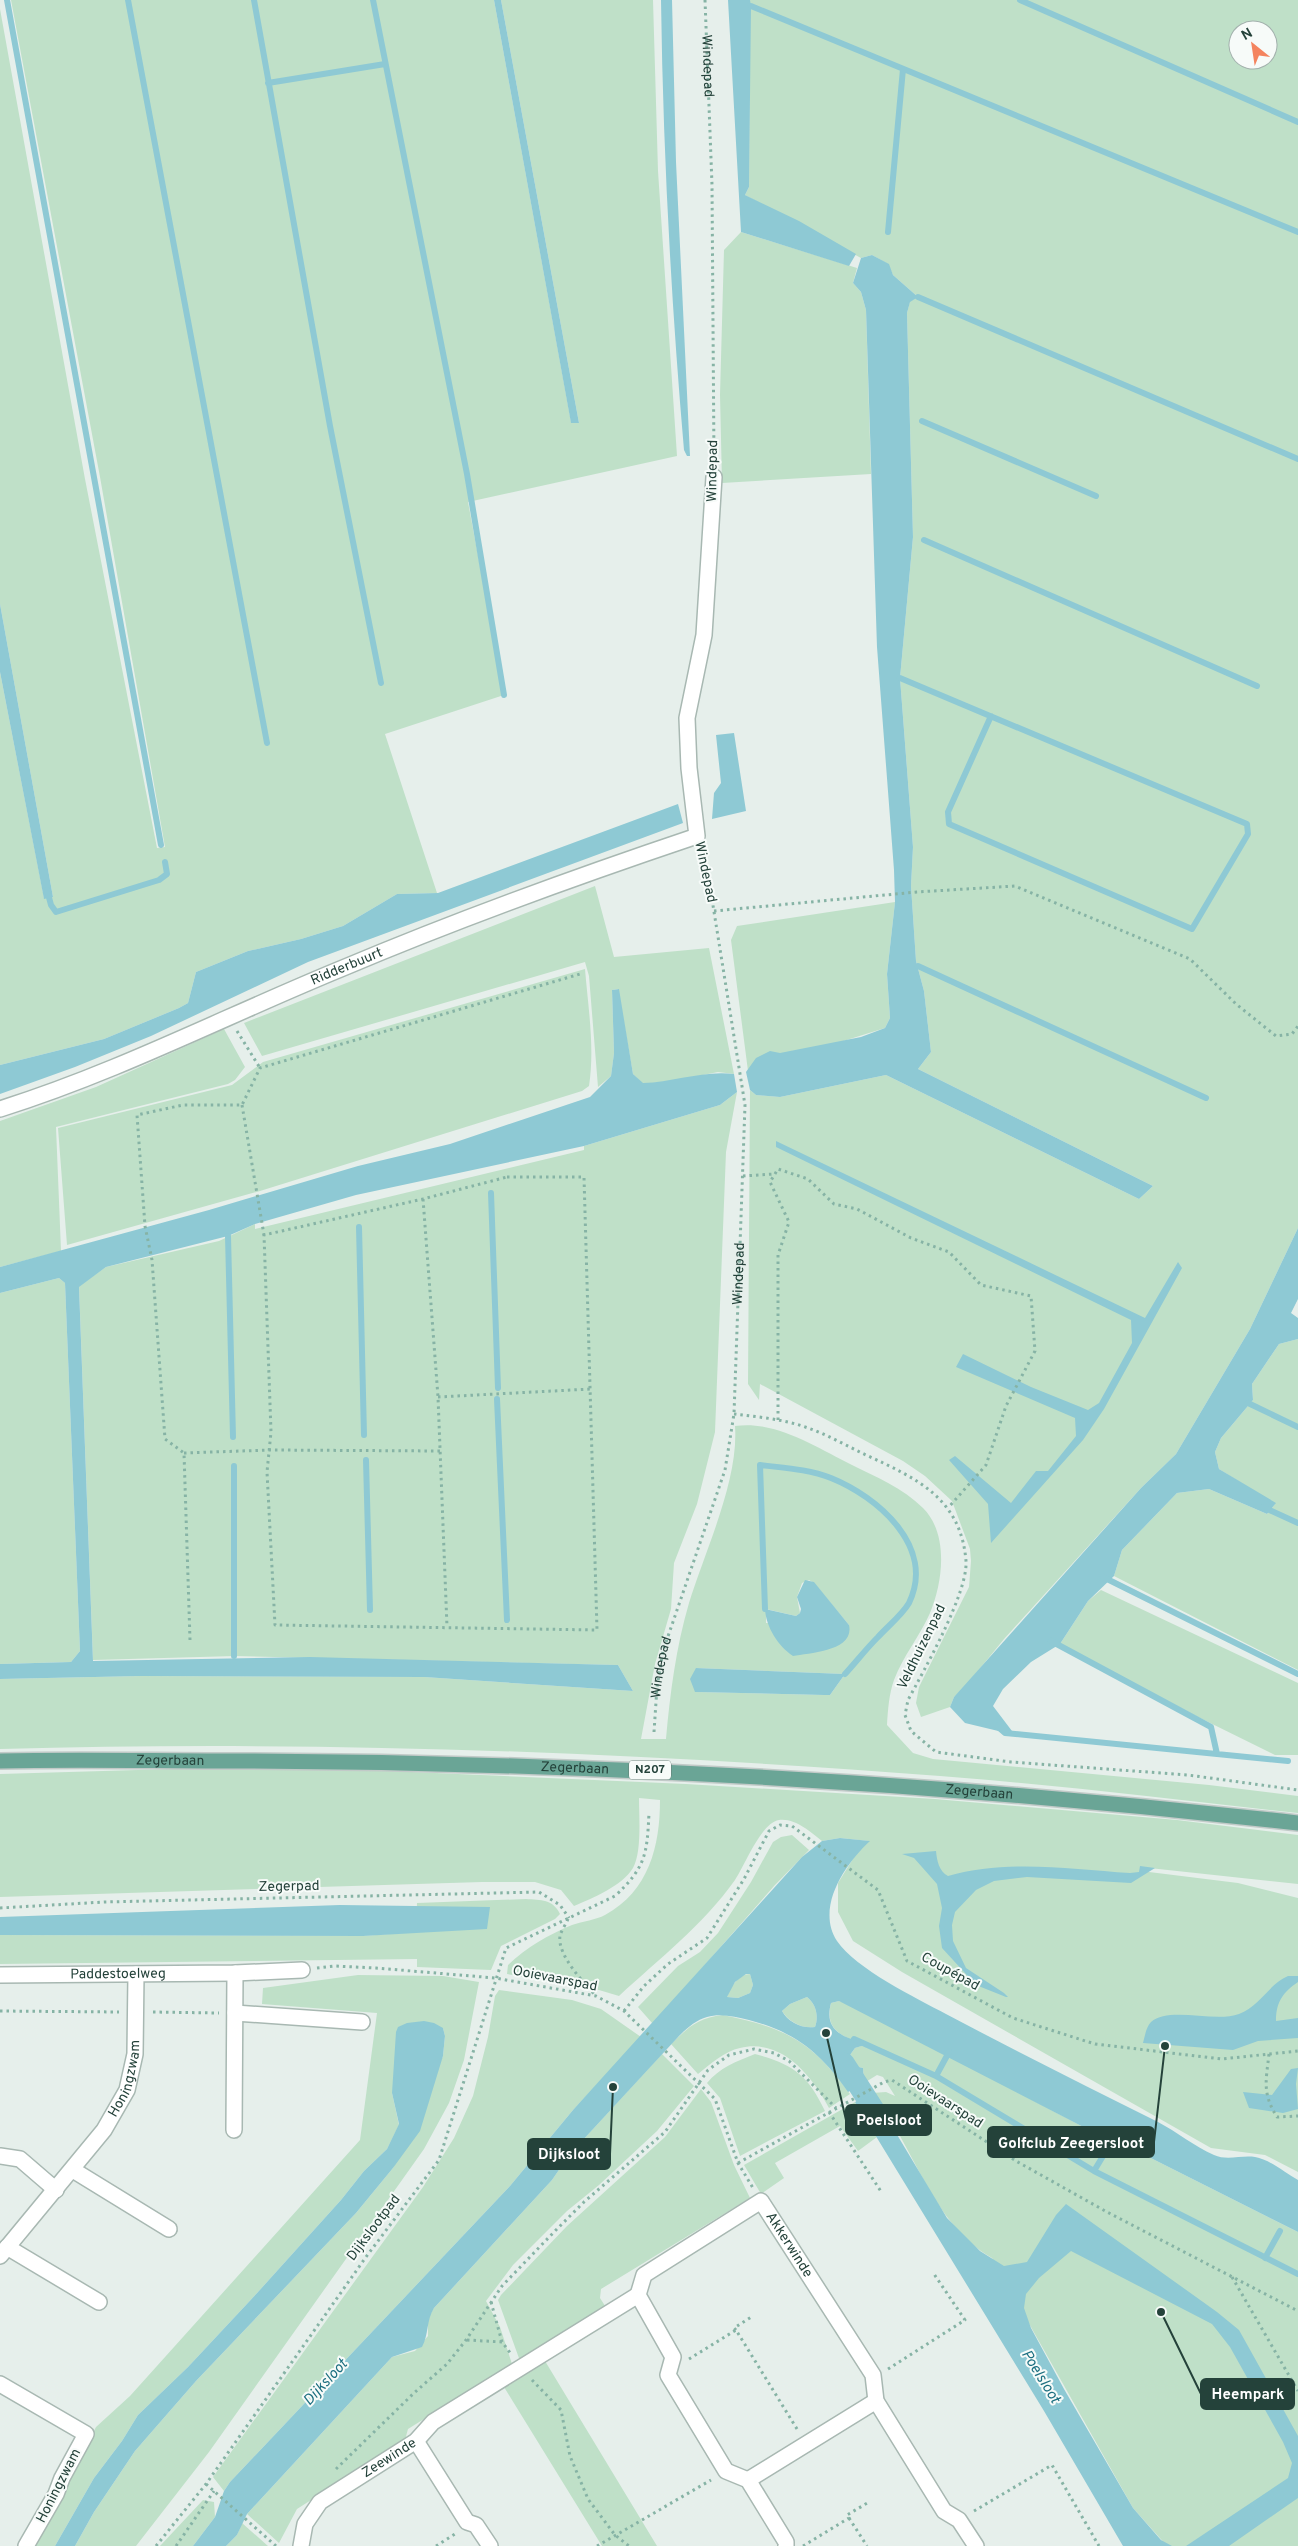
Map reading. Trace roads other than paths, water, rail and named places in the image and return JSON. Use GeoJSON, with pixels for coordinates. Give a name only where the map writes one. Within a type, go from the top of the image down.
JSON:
{"type":"FeatureCollection","features":[{"type":"Feature","properties":{"kind":"main road","name":"Zegerbaan"},"geometry":{"type":"LineString","coordinates":[[0,1761],[338,1762],[656,1771],[874,1784],[1058,1799],[1298,1823]]}},
{"type":"Feature","properties":{"kind":"street","name":"Windepad"},"geometry":{"type":"LineString","coordinates":[[697,836],[689,768],[687,718],[706,619],[714,476]]}},
{"type":"Feature","properties":{"kind":"street","name":"Ridderbuurt"},"geometry":{"type":"LineString","coordinates":[[0,1109],[58,1090],[342,968],[590,872],[697,836]]}},
{"type":"Feature","properties":{"kind":"street","name":"Paddestoelweg"},"geometry":{"type":"LineString","coordinates":[[0,1975],[235,1973],[302,1970]]}},
{"type":"Feature","properties":{"kind":"street"},"geometry":{"type":"LineString","coordinates":[[234,2130],[235,1973]]}},
{"type":"Feature","properties":{"kind":"street","name":"Honingzwam"},"geometry":{"type":"LineString","coordinates":[[99,2302],[4,2252],[104,2130],[126,2090],[135,2054],[136,1974]]}},
{"type":"Feature","properties":{"kind":"street"},"geometry":{"type":"LineString","coordinates":[[235,2013],[362,2022]]}},
{"type":"Feature","properties":{"kind":"street"},"geometry":{"type":"LineString","coordinates":[[0,2156],[20,2159],[56,2190]]}},
{"type":"Feature","properties":{"kind":"street"},"geometry":{"type":"LineString","coordinates":[[73,2170],[169,2229]]}},
{"type":"Feature","properties":{"kind":"street","name":"Akkerwinde"},"geometry":{"type":"LineString","coordinates":[[638,2295],[644,2275],[762,2201],[873,2379],[876,2401],[944,2511],[959,2520],[976,2546]]}},
{"type":"Feature","properties":{"kind":"street"},"geometry":{"type":"LineString","coordinates":[[416,2441],[433,2422],[638,2295],[671,2364],[668,2375],[726,2471],[748,2480],[786,2544]]}},
{"type":"Feature","properties":{"kind":"street","name":"Honingzwam"},"geometry":{"type":"LineString","coordinates":[[0,2384],[86,2434],[62,2478],[56,2494],[26,2546]]}},
{"type":"Feature","properties":{"kind":"street"},"geometry":{"type":"LineString","coordinates":[[748,2480],[876,2401]]}},
{"type":"Feature","properties":{"kind":"street","name":"Zeewinde"},"geometry":{"type":"LineString","coordinates":[[301,2546],[305,2524],[320,2502],[416,2441],[467,2522],[476,2525],[490,2546]]}},
{"type":"Feature","properties":{"kind":"water"},"geometry":{"type":"Polygon","coordinates":[[[494,0],[501,0],[579,423],[571,423],[494,0]]]}},
{"type":"Feature","properties":{"kind":"water"},"geometry":{"type":"Polygon","coordinates":[[[661,0],[672,0],[676,162],[690,456],[687,456],[684,450],[675,338],[666,169],[661,0]]]}},
{"type":"Feature","properties":{"kind":"water"},"geometry":{"type":"Polygon","coordinates":[[[728,0],[750,0],[751,6],[749,187],[745,195],[799,221],[856,254],[849,266],[741,232],[728,0]]]}},
{"type":"Feature","properties":{"kind":"water"},"geometry":{"type":"Polygon","coordinates":[[[872,255],[889,264],[893,275],[918,297],[910,302],[907,313],[913,537],[900,678],[913,847],[911,886],[916,961],[924,991],[931,1052],[918,1069],[1153,1186],[1139,1199],[886,1075],[780,1097],[756,1095],[750,1090],[746,1072],[756,1058],[770,1051],[780,1053],[861,1037],[885,1028],[890,1018],[887,974],[895,902],[894,870],[877,647],[866,310],[861,292],[853,283],[861,258],[872,255]]]}},
{"type":"Feature","properties":{"kind":"water"},"geometry":{"type":"Polygon","coordinates":[[[0,604],[53,897],[44,899],[0,672],[0,604]]]}},
{"type":"Feature","properties":{"kind":"water"},"geometry":{"type":"Polygon","coordinates":[[[734,733],[746,811],[712,819],[714,793],[721,783],[716,735],[734,733]]]}},
{"type":"Feature","properties":{"kind":"water"},"geometry":{"type":"Polygon","coordinates":[[[678,804],[683,823],[308,962],[151,1036],[75,1067],[0,1094],[0,1065],[104,1039],[179,1008],[188,1003],[196,972],[248,951],[301,939],[343,926],[397,894],[438,893],[678,804]]]}},
{"type":"Feature","properties":{"kind":"water"},"geometry":{"type":"Polygon","coordinates":[[[619,989],[633,1074],[643,1083],[700,1075],[734,1074],[737,1092],[720,1105],[584,1146],[356,1195],[255,1224],[228,1236],[106,1267],[79,1287],[93,1661],[310,1657],[618,1665],[633,1691],[424,1677],[141,1676],[0,1679],[0,1664],[71,1662],[80,1651],[65,1283],[59,1278],[0,1293],[0,1267],[209,1210],[358,1166],[450,1144],[590,1097],[611,1076],[614,1053],[612,990],[619,989]]]}},
{"type":"Feature","properties":{"kind":"water"},"geometry":{"type":"Polygon","coordinates":[[[776,1141],[1145,1318],[1178,1262],[1182,1268],[1104,1409],[1083,1440],[991,1543],[988,1504],[949,1460],[955,1456],[1011,1503],[1036,1471],[1048,1471],[1076,1436],[1075,1418],[956,1367],[963,1354],[1031,1387],[1088,1410],[1099,1403],[1132,1343],[1131,1320],[776,1147],[776,1141]]]}},
{"type":"Feature","properties":{"kind":"water"},"geometry":{"type":"Polygon","coordinates":[[[1298,1228],[1298,1299],[1291,1313],[1298,1318],[1298,1339],[1279,1344],[1252,1384],[1253,1400],[1221,1438],[1215,1452],[1219,1469],[1276,1503],[1267,1514],[1209,1489],[1177,1493],[1122,1550],[1114,1576],[1088,1601],[1060,1644],[1031,1662],[1003,1689],[993,1706],[1015,1735],[965,1723],[950,1707],[954,1697],[1141,1488],[1176,1454],[1250,1329],[1298,1228]]]}},
{"type":"Feature","properties":{"kind":"water"},"geometry":{"type":"Polygon","coordinates":[[[805,1580],[814,1582],[849,1625],[849,1634],[845,1640],[830,1649],[793,1656],[782,1647],[774,1636],[768,1623],[765,1609],[796,1616],[800,1613],[801,1609],[797,1597],[805,1580]]]}},
{"type":"Feature","properties":{"kind":"water"},"geometry":{"type":"Polygon","coordinates":[[[696,1668],[845,1674],[830,1695],[695,1692],[690,1679],[696,1668]]]}},
{"type":"Feature","properties":{"kind":"water"},"geometry":{"type":"Polygon","coordinates":[[[840,1838],[870,1841],[843,1873],[831,1900],[831,1928],[837,1941],[858,1962],[887,1982],[919,2000],[1158,2122],[1214,2155],[1224,2158],[1255,2157],[1266,2160],[1298,2180],[1298,2232],[1113,2139],[1093,2132],[839,2001],[831,2003],[829,2013],[833,2027],[844,2036],[868,2044],[855,2048],[850,2055],[850,2065],[863,2068],[864,2083],[848,2092],[817,2055],[806,2046],[780,2031],[749,2020],[723,2015],[703,2018],[688,2027],[679,2036],[570,2154],[552,2180],[434,2308],[422,2347],[392,2357],[247,2514],[237,2535],[226,2546],[193,2546],[215,2517],[224,2491],[230,2482],[510,2186],[573,2110],[802,1857],[822,1841],[840,1838]],[[746,1974],[735,1982],[727,1997],[738,1998],[750,1993],[753,1985],[750,1974],[746,1974]],[[807,1997],[790,2004],[782,2011],[796,2024],[805,2027],[815,2027],[817,2019],[816,2010],[813,2003],[807,1997]]]}},
{"type":"Feature","properties":{"kind":"water"},"geometry":{"type":"Polygon","coordinates":[[[936,1851],[941,1869],[948,1876],[970,1871],[1016,1867],[1130,1873],[1139,1872],[1140,1866],[1155,1868],[1131,1883],[1027,1877],[994,1881],[976,1890],[955,1912],[952,1925],[953,1941],[966,1968],[1004,1993],[1008,1997],[1006,1997],[976,1985],[942,1948],[939,1926],[942,1908],[937,1884],[914,1858],[902,1854],[936,1851]]]}},
{"type":"Feature","properties":{"kind":"water"},"geometry":{"type":"Polygon","coordinates":[[[340,1905],[490,1907],[487,1929],[363,1936],[0,1935],[0,1917],[340,1905]]]}},
{"type":"Feature","properties":{"kind":"water"},"geometry":{"type":"Polygon","coordinates":[[[1288,1976],[1298,1976],[1298,1982],[1281,1998],[1277,2008],[1276,2021],[1298,2018],[1298,2038],[1258,2041],[1233,2050],[1143,2043],[1149,2024],[1159,2017],[1180,2015],[1218,2017],[1239,2014],[1253,2006],[1276,1984],[1288,1976]]]}},
{"type":"Feature","properties":{"kind":"water"},"geometry":{"type":"Polygon","coordinates":[[[424,2021],[434,2023],[443,2028],[445,2036],[443,2056],[420,2131],[356,2213],[196,2381],[135,2451],[94,2512],[75,2546],[55,2546],[94,2478],[122,2441],[138,2415],[188,2367],[341,2200],[364,2171],[387,2149],[399,2124],[392,2093],[396,2032],[398,2027],[407,2023],[424,2021]]]}},
{"type":"Feature","properties":{"kind":"water"},"geometry":{"type":"Polygon","coordinates":[[[1298,2068],[1296,2084],[1298,2109],[1283,2113],[1249,2108],[1243,2092],[1272,2095],[1291,2069],[1298,2068]]]}},
{"type":"Feature","properties":{"kind":"water"},"geometry":{"type":"Polygon","coordinates":[[[872,2093],[947,2218],[980,2251],[1004,2266],[1027,2262],[1056,2215],[1066,2204],[1217,2312],[1239,2330],[1298,2436],[1298,2498],[1229,2546],[1186,2546],[1288,2478],[1292,2463],[1283,2442],[1230,2347],[1212,2324],[1071,2251],[1039,2278],[1026,2294],[1024,2308],[1031,2328],[1064,2389],[1133,2508],[1161,2540],[1172,2546],[1123,2546],[1044,2411],[855,2102],[872,2093]]]}},
{"type":"Feature","properties":{"kind":"waterway"},"geometry":{"type":"LineString","coordinates":[[7,0],[161,845]]}},
{"type":"Feature","properties":{"kind":"waterway"},"geometry":{"type":"LineString","coordinates":[[128,0],[267,743]]}},
{"type":"Feature","properties":{"kind":"waterway"},"geometry":{"type":"LineString","coordinates":[[254,0],[330,426],[381,683]]}},
{"type":"Feature","properties":{"kind":"waterway"},"geometry":{"type":"LineString","coordinates":[[373,0],[467,474],[504,695]]}},
{"type":"Feature","properties":{"kind":"waterway"},"geometry":{"type":"LineString","coordinates":[[1020,0],[1298,122]]}},
{"type":"Feature","properties":{"kind":"waterway"},"geometry":{"type":"LineString","coordinates":[[751,6],[1298,232]]}},
{"type":"Feature","properties":{"kind":"waterway"},"geometry":{"type":"LineString","coordinates":[[268,83],[385,64]]}},
{"type":"Feature","properties":{"kind":"waterway"},"geometry":{"type":"LineString","coordinates":[[888,232],[903,69]]}},
{"type":"Feature","properties":{"kind":"waterway"},"geometry":{"type":"LineString","coordinates":[[918,297],[1298,459]]}},
{"type":"Feature","properties":{"kind":"waterway"},"geometry":{"type":"LineString","coordinates":[[922,421],[1096,496]]}},
{"type":"Feature","properties":{"kind":"waterway"},"geometry":{"type":"LineString","coordinates":[[924,540],[1257,686]]}},
{"type":"Feature","properties":{"kind":"waterway"},"geometry":{"type":"LineString","coordinates":[[900,678],[1247,824],[1248,834],[1192,929],[949,824],[948,812],[991,716]]}},
{"type":"Feature","properties":{"kind":"waterway"},"geometry":{"type":"LineString","coordinates":[[47,890],[51,905],[56,912],[159,880],[167,874],[165,862]]}},
{"type":"Feature","properties":{"kind":"waterway"},"geometry":{"type":"LineString","coordinates":[[918,966],[1206,1098]]}},
{"type":"Feature","properties":{"kind":"waterway"},"geometry":{"type":"LineString","coordinates":[[491,1193],[498,1388]]}},
{"type":"Feature","properties":{"kind":"waterway"},"geometry":{"type":"LineString","coordinates":[[359,1227],[364,1435]]}},
{"type":"Feature","properties":{"kind":"waterway"},"geometry":{"type":"LineString","coordinates":[[228,1236],[233,1437]]}},
{"type":"Feature","properties":{"kind":"waterway"},"geometry":{"type":"LineString","coordinates":[[497,1399],[507,1620]]}},
{"type":"Feature","properties":{"kind":"waterway"},"geometry":{"type":"LineString","coordinates":[[1248,1403],[1298,1427]]}},
{"type":"Feature","properties":{"kind":"waterway"},"geometry":{"type":"LineString","coordinates":[[366,1460],[370,1610]]}},
{"type":"Feature","properties":{"kind":"waterway"},"geometry":{"type":"LineString","coordinates":[[765,1609],[760,1465],[822,1475],[849,1487],[867,1498],[898,1527],[909,1544],[915,1563],[915,1582],[906,1607],[845,1674]]}},
{"type":"Feature","properties":{"kind":"waterway"},"geometry":{"type":"LineString","coordinates":[[234,1466],[234,1656]]}},
{"type":"Feature","properties":{"kind":"waterway"},"geometry":{"type":"LineString","coordinates":[[1263,1507],[1298,1523]]}},
{"type":"Feature","properties":{"kind":"waterway"},"geometry":{"type":"LineString","coordinates":[[1103,1577],[1298,1674]]}},
{"type":"Feature","properties":{"kind":"waterway"},"geometry":{"type":"LineString","coordinates":[[1051,1641],[1211,1727],[1217,1754]]}},
{"type":"Feature","properties":{"kind":"waterway"},"geometry":{"type":"LineString","coordinates":[[997,1726],[1005,1733],[1288,1761]]}},
{"type":"Feature","properties":{"kind":"waterway"},"geometry":{"type":"LineString","coordinates":[[854,2039],[936,2076],[1094,2171],[1298,2274]]}},
{"type":"Feature","properties":{"kind":"waterway"},"geometry":{"type":"LineString","coordinates":[[936,2076],[949,2052]]}},
{"type":"Feature","properties":{"kind":"waterway","name":"Poelsloot"},"geometry":{"type":"LineString","coordinates":[[844,2063],[880,2119]]}},
{"type":"Feature","properties":{"kind":"waterway"},"geometry":{"type":"LineString","coordinates":[[1094,2171],[1112,2141]]}},
{"type":"Feature","properties":{"kind":"waterway"},"geometry":{"type":"LineString","coordinates":[[1265,2258],[1280,2231]]}},
{"type":"Feature","properties":{"kind":"place","name":"Poelsloot"},"geometry":{"type":"Point","coordinates":[826,2033]}},
{"type":"Feature","properties":{"kind":"place","name":"Golfclub Zeegersloot"},"geometry":{"type":"Point","coordinates":[1165,2046]}},
{"type":"Feature","properties":{"kind":"place","name":"Dijksloot"},"geometry":{"type":"Point","coordinates":[613,2087]}},
{"type":"Feature","properties":{"kind":"place","name":"Heempark"},"geometry":{"type":"Point","coordinates":[1161,2312]}}]}
